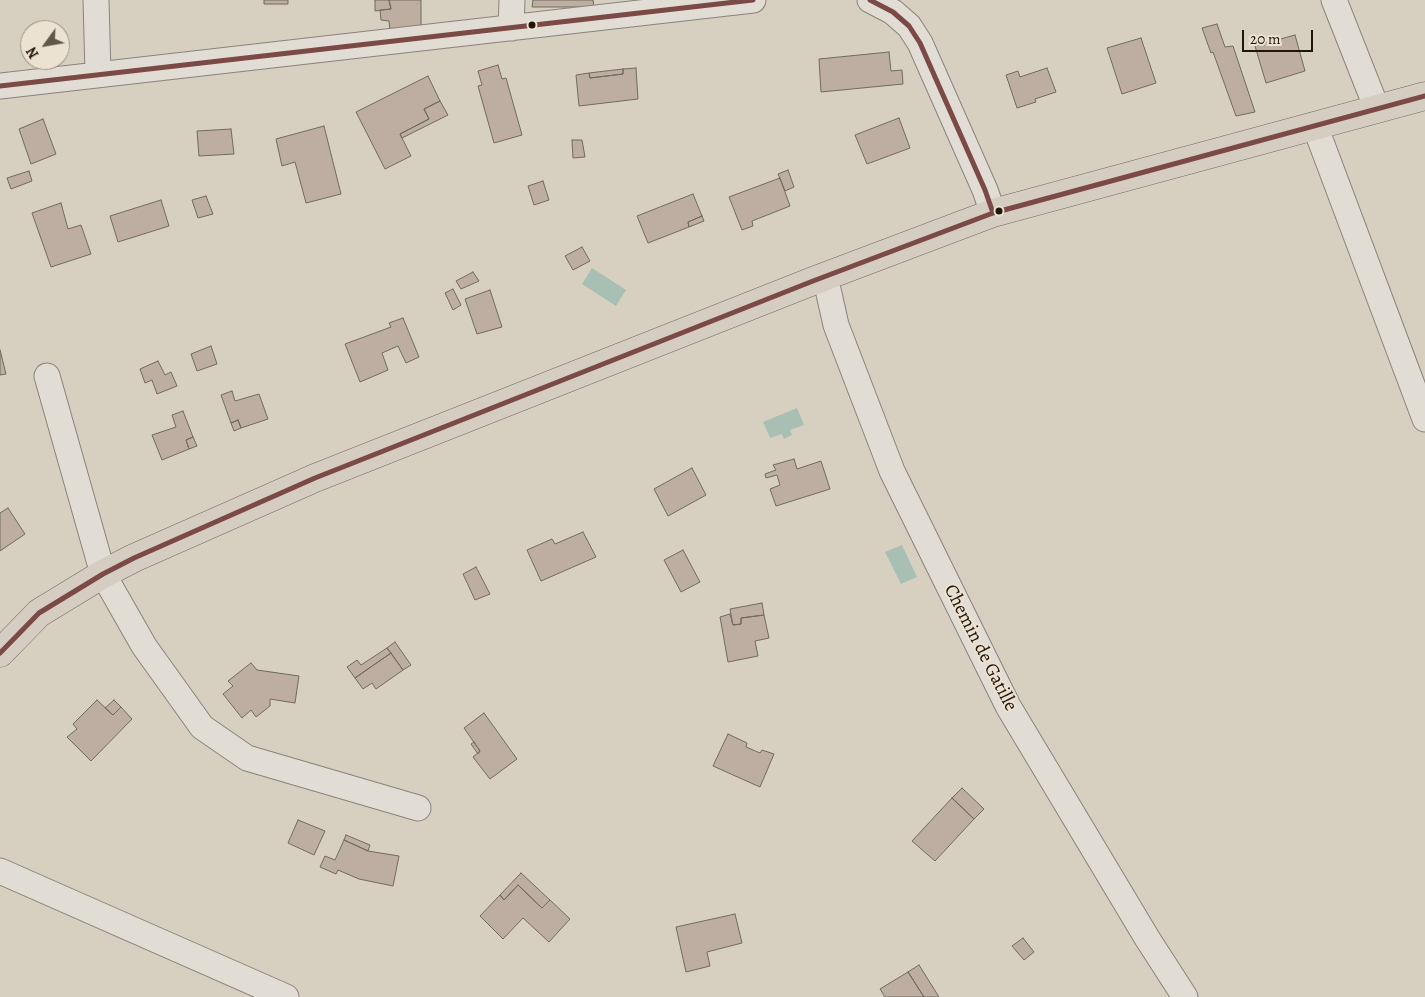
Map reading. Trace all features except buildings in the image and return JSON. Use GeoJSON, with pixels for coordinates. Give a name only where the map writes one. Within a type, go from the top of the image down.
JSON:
{"type":"FeatureCollection","features":[{"type":"Feature","properties":{"kind":"main road"},"geometry":{"type":"LineString","coordinates":[[0,653],[39,613],[103,574],[143,554],[315,478],[825,276],[993,213],[1425,96]]}},
{"type":"Feature","properties":{"kind":"street"},"geometry":{"type":"LineString","coordinates":[[96,0],[98,74]]}},
{"type":"Feature","properties":{"kind":"street"},"geometry":{"type":"LineString","coordinates":[[511,28],[512,0]]}},
{"type":"Feature","properties":{"kind":"street"},"geometry":{"type":"LineString","coordinates":[[0,86],[753,0]]}},
{"type":"Feature","properties":{"kind":"street"},"geometry":{"type":"LineString","coordinates":[[870,0],[893,12],[909,26],[920,43],[993,213]]}},
{"type":"Feature","properties":{"kind":"street"},"geometry":{"type":"LineString","coordinates":[[1334,0],[1377,109]]}},
{"type":"Feature","properties":{"kind":"street"},"geometry":{"type":"LineString","coordinates":[[1315,126],[1425,419]]}},
{"type":"Feature","properties":{"kind":"street","name":"Chemin de Gatille"},"geometry":{"type":"LineString","coordinates":[[825,276],[836,325],[892,471],[1008,706],[1147,938],[1185,997]]}},
{"type":"Feature","properties":{"kind":"street"},"geometry":{"type":"LineString","coordinates":[[47,376],[103,574],[144,646],[202,727],[246,758],[418,808]]}},
{"type":"Feature","properties":{"kind":"street"},"geometry":{"type":"LineString","coordinates":[[0,871],[286,997]]}},
{"type":"Feature","properties":{"kind":"shaded area"},"geometry":{"type":"Polygon","coordinates":[[[592,268],[626,290],[616,306],[582,284],[592,268]]]}},
{"type":"Feature","properties":{"kind":"shaded area"},"geometry":{"type":"Polygon","coordinates":[[[797,408],[804,425],[790,430],[792,435],[784,439],[782,434],[770,438],[763,422],[797,408]]]}},
{"type":"Feature","properties":{"kind":"shaded area"},"geometry":{"type":"Polygon","coordinates":[[[902,545],[917,577],[901,584],[885,552],[902,545]]]}},
{"type":"Feature","properties":{"kind":"transit line"},"geometry":{"type":"LineString","coordinates":[[0,86],[753,0]]}},
{"type":"Feature","properties":{"kind":"transit line"},"geometry":{"type":"LineString","coordinates":[[870,0],[893,12],[909,26],[920,43],[985,190],[993,213]]}},
{"type":"Feature","properties":{"kind":"transit line"},"geometry":{"type":"LineString","coordinates":[[0,653],[39,613],[103,574],[134,558],[315,478],[813,281],[993,213],[1425,96]]}}]}
